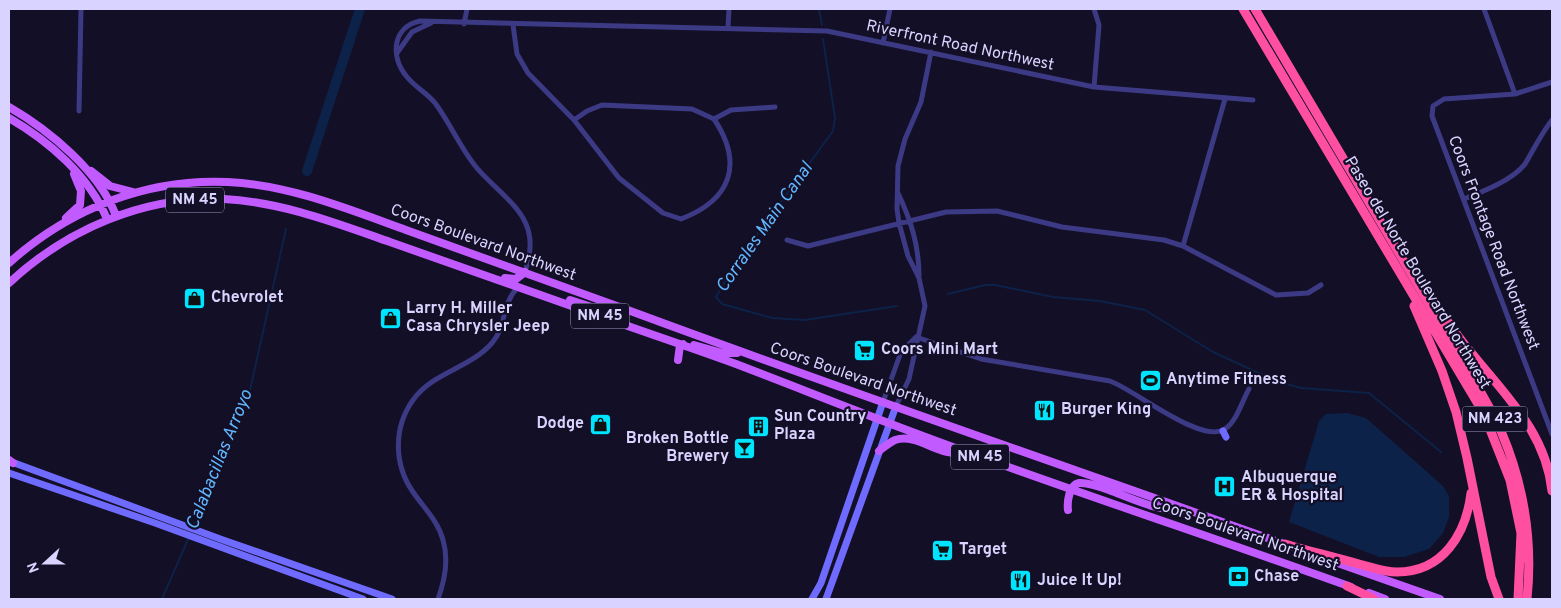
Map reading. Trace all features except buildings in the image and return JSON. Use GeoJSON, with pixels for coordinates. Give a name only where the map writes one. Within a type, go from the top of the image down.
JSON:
{"type":"FeatureCollection","features":[{"type":"Feature","properties":{"kind":"highway","name":"Paseo del Norte Boulevard Northwest"},"geometry":{"type":"LineString","coordinates":[[1243,9],[1484,414],[1499,447],[1510,480],[1521,533],[1518,599]]}},
{"type":"Feature","properties":{"kind":"highway","name":"Paseo del Norte Boulevard Northwest"},"geometry":{"type":"LineString","coordinates":[[1255,9],[1468,370],[1504,438],[1516,471],[1527,519],[1530,565],[1527,599]]}},
{"type":"Feature","properties":{"kind":"highway"},"geometry":{"type":"LineString","coordinates":[[1402,257],[1472,354],[1526,419],[1545,457],[1552,491]]}},
{"type":"Feature","properties":{"kind":"highway"},"geometry":{"type":"LineString","coordinates":[[1397,270],[1442,371],[1456,412],[1490,577],[1498,599]]}},
{"type":"Feature","properties":{"kind":"highway"},"geometry":{"type":"LineString","coordinates":[[1285,544],[1389,571],[1400,572],[1426,565],[1438,559],[1458,540],[1469,511],[1472,483]]}},
{"type":"Feature","properties":{"kind":"highway"},"geometry":{"type":"LineString","coordinates":[[1347,586],[1374,599]]}},
{"type":"Feature","properties":{"kind":"main road"},"geometry":{"type":"LineString","coordinates":[[9,107],[38,126],[110,186],[135,192]]}},
{"type":"Feature","properties":{"kind":"main road"},"geometry":{"type":"LineString","coordinates":[[9,118],[42,140],[70,165],[101,204],[107,219]]}},
{"type":"Feature","properties":{"kind":"main road"},"geometry":{"type":"LineString","coordinates":[[71,152],[110,200],[116,216]]}},
{"type":"Feature","properties":{"kind":"main road"},"geometry":{"type":"LineString","coordinates":[[52,228],[80,205],[81,191],[70,165]]}},
{"type":"Feature","properties":{"kind":"main road","name":"Coors Boulevard Northwest"},"geometry":{"type":"LineString","coordinates":[[135,192],[194,182],[239,183],[278,188],[330,203],[525,272],[744,353],[1440,599]]}},
{"type":"Feature","properties":{"kind":"main road","name":"NM 45"},"geometry":{"type":"LineString","coordinates":[[9,263],[52,228],[110,200],[135,192]]}},
{"type":"Feature","properties":{"kind":"main road","name":"Coors Boulevard Northwest"},"geometry":{"type":"LineString","coordinates":[[116,216],[186,200],[230,200],[276,206],[391,242],[518,287],[964,451],[1385,599]]}},
{"type":"Feature","properties":{"kind":"main road","name":"NM 45"},"geometry":{"type":"LineString","coordinates":[[9,283],[61,242],[116,216]]}},
{"type":"Feature","properties":{"kind":"main road"},"geometry":{"type":"LineString","coordinates":[[391,242],[414,246],[510,280],[516,279],[525,272]]}},
{"type":"Feature","properties":{"kind":"main road"},"geometry":{"type":"LineString","coordinates":[[518,287],[524,285],[607,312],[620,307]]}},
{"type":"Feature","properties":{"kind":"main road"},"geometry":{"type":"LineString","coordinates":[[678,360],[680,345],[687,343],[722,353],[744,353]]}},
{"type":"Feature","properties":{"kind":"main road"},"geometry":{"type":"LineString","coordinates":[[812,599],[821,583],[882,402]]}},
{"type":"Feature","properties":{"kind":"main road"},"geometry":{"type":"LineString","coordinates":[[826,599],[896,406]]}},
{"type":"Feature","properties":{"kind":"main road"},"geometry":{"type":"LineString","coordinates":[[879,451],[894,440],[903,438],[919,441],[953,454],[964,451]]}},
{"type":"Feature","properties":{"kind":"main road"},"geometry":{"type":"LineString","coordinates":[[10,461],[156,520]]}},
{"type":"Feature","properties":{"kind":"main road"},"geometry":{"type":"LineString","coordinates":[[9,473],[392,599]]}},
{"type":"Feature","properties":{"kind":"main road"},"geometry":{"type":"LineString","coordinates":[[1068,510],[1072,489],[1078,483],[1084,483],[1162,508],[1189,510]]}},
{"type":"Feature","properties":{"kind":"main road"},"geometry":{"type":"LineString","coordinates":[[222,543],[363,599]]}},
{"type":"Feature","properties":{"kind":"street"},"geometry":{"type":"LineString","coordinates":[[79,111],[81,9]]}},
{"type":"Feature","properties":{"kind":"street"},"geometry":{"type":"LineString","coordinates":[[464,24],[467,9]]}},
{"type":"Feature","properties":{"kind":"street"},"geometry":{"type":"LineString","coordinates":[[728,27],[729,9]]}},
{"type":"Feature","properties":{"kind":"street"},"geometry":{"type":"LineString","coordinates":[[884,43],[890,9]]}},
{"type":"Feature","properties":{"kind":"street"},"geometry":{"type":"LineString","coordinates":[[1094,9],[1099,26],[1094,87]]}},
{"type":"Feature","properties":{"kind":"street"},"geometry":{"type":"LineString","coordinates":[[1484,9],[1515,94],[1552,82]]}},
{"type":"Feature","properties":{"kind":"street","name":"Riverfront Road Northwest"},"geometry":{"type":"LineString","coordinates":[[397,53],[395,44],[398,36],[408,26],[420,21],[464,24],[728,27],[827,31],[1094,87],[1253,100]]}},
{"type":"Feature","properties":{"kind":"street"},"geometry":{"type":"LineString","coordinates":[[431,23],[408,35],[397,53],[404,74],[434,101],[466,154],[525,221],[531,244],[525,272]]}},
{"type":"Feature","properties":{"kind":"street"},"geometry":{"type":"LineString","coordinates":[[513,25],[517,54],[528,73],[574,120],[619,178],[663,212],[681,219],[695,214],[719,194],[728,177],[731,159],[726,138],[714,119],[692,109],[602,104],[574,120]]}},
{"type":"Feature","properties":{"kind":"street"},"geometry":{"type":"LineString","coordinates":[[919,278],[908,256],[899,224],[898,166],[901,150],[920,102],[932,52]]}},
{"type":"Feature","properties":{"kind":"street","name":"Coors Frontage Road Northwest"},"geometry":{"type":"LineString","coordinates":[[1515,94],[1444,99],[1433,106],[1432,116],[1552,434]]}},
{"type":"Feature","properties":{"kind":"street"},"geometry":{"type":"LineString","coordinates":[[1183,246],[1225,99]]}},
{"type":"Feature","properties":{"kind":"street"},"geometry":{"type":"LineString","coordinates":[[714,119],[730,110],[776,106]]}},
{"type":"Feature","properties":{"kind":"street"},"geometry":{"type":"LineString","coordinates":[[1464,199],[1497,185],[1524,166],[1544,130],[1552,120]]}},
{"type":"Feature","properties":{"kind":"street"},"geometry":{"type":"LineString","coordinates":[[896,406],[909,379],[917,350],[916,338],[924,306],[919,278],[919,257],[911,221],[897,190]]}},
{"type":"Feature","properties":{"kind":"street"},"geometry":{"type":"LineString","coordinates":[[787,240],[808,246],[946,212],[997,212],[1062,227],[1164,240],[1183,246],[1276,295],[1308,293],[1321,285]]}},
{"type":"Feature","properties":{"kind":"street"},"geometry":{"type":"LineString","coordinates":[[438,599],[446,572],[443,540],[433,518],[404,477],[398,452],[400,427],[407,409],[420,391],[434,380],[481,354],[496,338],[504,323],[503,314],[508,301],[518,287]]}},
{"type":"Feature","properties":{"kind":"street"},"geometry":{"type":"LineString","coordinates":[[882,402],[901,352],[916,338]]}},
{"type":"Feature","properties":{"kind":"street"},"geometry":{"type":"LineString","coordinates":[[916,338],[981,360],[1110,381],[1129,389],[1181,421],[1210,432],[1224,434],[1233,422],[1248,389]]}},
{"type":"Feature","properties":{"kind":"water"},"geometry":{"type":"Polygon","coordinates":[[[1347,413],[1366,418],[1443,486],[1449,496],[1449,517],[1443,533],[1429,549],[1404,557],[1379,557],[1289,522],[1319,421],[1326,414],[1347,413]]]}},
{"type":"Feature","properties":{"kind":"waterway","name":"Calabacillas Arroyo"},"geometry":{"type":"LineString","coordinates":[[307,171],[360,9]]}},
{"type":"Feature","properties":{"kind":"waterway","name":"Corrales Main Canal"},"geometry":{"type":"LineString","coordinates":[[819,9],[822,25]]}},
{"type":"Feature","properties":{"kind":"waterway","name":"Corrales Main Canal"},"geometry":{"type":"LineString","coordinates":[[823,39],[835,118],[833,131],[732,269],[716,297],[722,304],[772,318],[805,320],[897,306]]}},
{"type":"Feature","properties":{"kind":"waterway","name":"Calabacillas Arroyo"},"geometry":{"type":"LineString","coordinates":[[194,526],[248,399],[286,229]]}},
{"type":"Feature","properties":{"kind":"waterway","name":"Corrales Main Canal"},"geometry":{"type":"LineString","coordinates":[[948,294],[985,285],[995,285],[1053,297],[1100,301],[1145,310],[1213,352],[1276,381],[1301,388],[1369,393],[1441,452]]}},
{"type":"Feature","properties":{"kind":"waterway","name":"Calabacillas Arroyo"},"geometry":{"type":"LineString","coordinates":[[162,599],[189,537]]}},
{"type":"Feature","properties":{"kind":"place","name":"Chevrolet"},"geometry":{"type":"Point","coordinates":[195,298]}},
{"type":"Feature","properties":{"kind":"place","name":"Larry H. Miller Casa Chrysler Jeep"},"geometry":{"type":"Point","coordinates":[390,318]}},
{"type":"Feature","properties":{"kind":"place","name":"Coors Mini Mart"},"geometry":{"type":"Point","coordinates":[865,350]}},
{"type":"Feature","properties":{"kind":"place","name":"Anytime Fitness"},"geometry":{"type":"Point","coordinates":[1150,380]}},
{"type":"Feature","properties":{"kind":"place","name":"Burger King"},"geometry":{"type":"Point","coordinates":[1045,410]}},
{"type":"Feature","properties":{"kind":"place","name":"Dodge"},"geometry":{"type":"Point","coordinates":[600,424]}},
{"type":"Feature","properties":{"kind":"place","name":"Sun Country Plaza"},"geometry":{"type":"Point","coordinates":[758,426]}},
{"type":"Feature","properties":{"kind":"place","name":"Broken Bottle Brewery"},"geometry":{"type":"Point","coordinates":[745,448]}},
{"type":"Feature","properties":{"kind":"place","name":"Albuquerque ER & Hospital"},"geometry":{"type":"Point","coordinates":[1225,487]}},
{"type":"Feature","properties":{"kind":"place","name":"Target"},"geometry":{"type":"Point","coordinates":[943,550]}},
{"type":"Feature","properties":{"kind":"place","name":"Chase"},"geometry":{"type":"Point","coordinates":[1238,577]}},
{"type":"Feature","properties":{"kind":"place","name":"Juice It Up!"},"geometry":{"type":"Point","coordinates":[1021,581]}}]}
